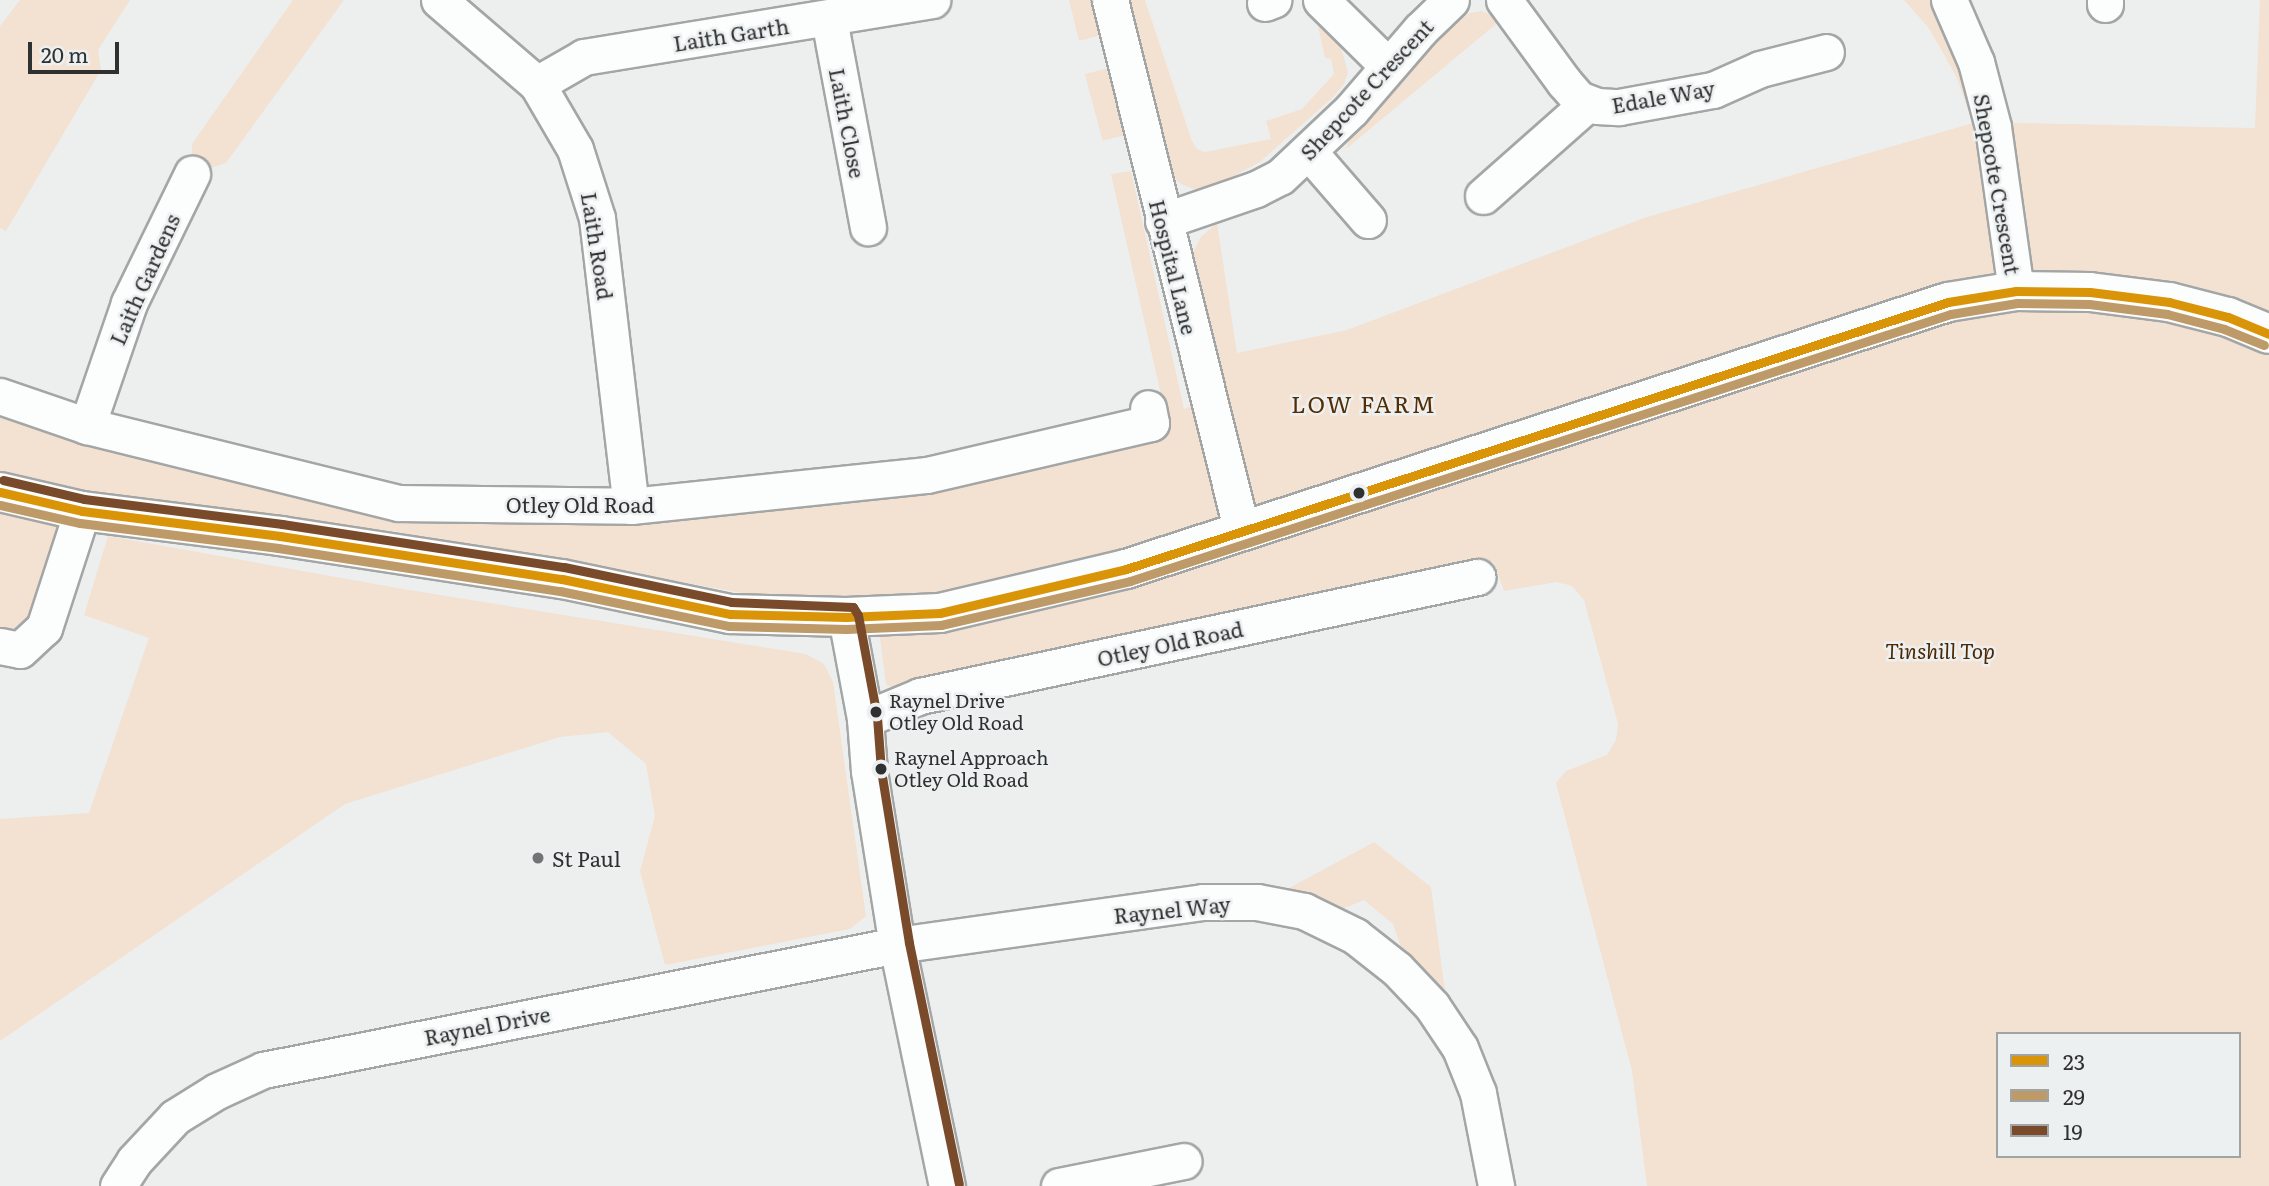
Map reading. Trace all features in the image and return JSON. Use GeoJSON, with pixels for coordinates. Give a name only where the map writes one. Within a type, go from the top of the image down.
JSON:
{"type":"FeatureCollection","features":[{"type":"Feature","properties":{"kind":"street","name":"Laith Road"},"geometry":{"type":"LineString","coordinates":[[439,0],[537,84],[575,149],[597,218],[631,506]]}},
{"type":"Feature","properties":{"kind":"street","name":"Laith Garth"},"geometry":{"type":"LineString","coordinates":[[537,84],[584,57],[829,19],[932,0]]}},
{"type":"Feature","properties":{"kind":"street","name":"Hospital Lane"},"geometry":{"type":"LineString","coordinates":[[1110,0],[1242,532]]}},
{"type":"Feature","properties":{"kind":"street"},"geometry":{"type":"LineString","coordinates":[[1321,0],[1388,66]]}},
{"type":"Feature","properties":{"kind":"street","name":"Shepcote Crescent"},"geometry":{"type":"LineString","coordinates":[[1163,221],[1256,189],[1280,177],[1309,152],[1451,0]]}},
{"type":"Feature","properties":{"kind":"street","name":"Edale Way"},"geometry":{"type":"LineString","coordinates":[[1504,0],[1564,82],[1587,104],[1619,107],[1713,90],[1760,69],[1826,52]]}},
{"type":"Feature","properties":{"kind":"street","name":"Shepcote Crescent"},"geometry":{"type":"LineString","coordinates":[[1949,0],[1976,62],[1993,127],[2016,291]]}},
{"type":"Feature","properties":{"kind":"street","name":"Laith Close"},"geometry":{"type":"LineString","coordinates":[[829,19],[868,227]]}},
{"type":"Feature","properties":{"kind":"street"},"geometry":{"type":"LineString","coordinates":[[1483,196],[1587,104]]}},
{"type":"Feature","properties":{"kind":"street"},"geometry":{"type":"LineString","coordinates":[[1309,152],[1368,220]]}},
{"type":"Feature","properties":{"kind":"street","name":"Laith Gardens"},"geometry":{"type":"LineString","coordinates":[[87,426],[129,303],[192,174]]}},
{"type":"Feature","properties":{"kind":"street"},"geometry":{"type":"LineString","coordinates":[[0,492],[82,511],[280,536],[562,579],[730,614],[846,617],[940,613],[1090,580],[1948,302],[2016,291],[2090,292],[2169,302],[2228,317],[2269,334]]}},
{"type":"Feature","properties":{"kind":"street","name":"Otley Old Road"},"geometry":{"type":"LineString","coordinates":[[0,396],[87,426],[398,503],[631,506],[926,475],[1151,423],[1148,408]]}},
{"type":"Feature","properties":{"kind":"street"},"geometry":{"type":"LineString","coordinates":[[0,646],[20,650],[44,628],[82,511]]}},
{"type":"Feature","properties":{"kind":"street","name":"Otley Old Road"},"geometry":{"type":"LineString","coordinates":[[865,719],[920,696],[1478,577]]}},
{"type":"Feature","properties":{"kind":"street"},"geometry":{"type":"LineString","coordinates":[[846,617],[865,719],[869,771],[897,945],[947,1186]]}},
{"type":"Feature","properties":{"kind":"street","name":"Raynel Way"},"geometry":{"type":"LineString","coordinates":[[897,945],[1203,902],[1257,902],[1304,911],[1355,936],[1397,969],[1433,1006],[1460,1048],[1478,1093],[1496,1186]]}},
{"type":"Feature","properties":{"kind":"street","name":"Raynel Drive"},"geometry":{"type":"LineString","coordinates":[[118,1186],[134,1161],[175,1117],[217,1091],[262,1070],[897,945]]}},
{"type":"Feature","properties":{"kind":"street"},"geometry":{"type":"LineString","coordinates":[[1059,1186],[1184,1160]]}},
{"type":"Feature","properties":{"kind":"green space"},"geometry":{"type":"Polygon","coordinates":[[[20,0],[130,0],[98,50],[101,70],[6,231],[0,228],[0,26],[20,0]]]}},
{"type":"Feature","properties":{"kind":"green space"},"geometry":{"type":"Polygon","coordinates":[[[293,0],[344,0],[226,163],[192,174],[192,144],[293,0]]]}},
{"type":"Feature","properties":{"kind":"green space"},"geometry":{"type":"Polygon","coordinates":[[[1069,0],[1092,0],[1101,35],[1079,41],[1069,0]]]}},
{"type":"Feature","properties":{"kind":"green space"},"geometry":{"type":"Polygon","coordinates":[[[1122,0],[1145,0],[1197,149],[1205,152],[1271,139],[1266,121],[1302,109],[1334,74],[1331,59],[1325,58],[1318,26],[1341,48],[1348,72],[1344,84],[1260,162],[1207,190],[1193,189],[1181,184],[1164,168],[1122,0]]]}},
{"type":"Feature","properties":{"kind":"green space","name":"Tinshill Top"},"geometry":{"type":"Polygon","coordinates":[[[1904,0],[1930,0],[1945,25],[1980,122],[2255,128],[2260,0],[2269,0],[2269,1186],[1647,1186],[1632,1071],[1556,783],[1566,771],[1607,755],[1616,740],[1618,724],[1584,600],[1572,586],[1557,582],[1504,591],[1494,562],[1267,609],[900,693],[886,684],[875,600],[777,599],[399,532],[71,488],[62,532],[33,620],[13,632],[0,631],[0,396],[398,503],[927,475],[1166,417],[1111,174],[1131,171],[1184,409],[1219,394],[1189,260],[1201,237],[1217,223],[1237,353],[1347,330],[1644,218],[1973,123],[1957,78],[1928,27],[1904,0]]]}},
{"type":"Feature","properties":{"kind":"green space"},"geometry":{"type":"Polygon","coordinates":[[[1481,11],[1502,19],[1346,149],[1352,132],[1365,116],[1402,81],[1448,28],[1470,13],[1481,11]]]}},
{"type":"Feature","properties":{"kind":"green space"},"geometry":{"type":"Polygon","coordinates":[[[1108,68],[1126,135],[1103,141],[1085,74],[1108,68]]]}},
{"type":"Feature","properties":{"kind":"green space"},"geometry":{"type":"Polygon","coordinates":[[[108,536],[403,589],[806,654],[824,664],[833,682],[866,916],[850,929],[665,965],[640,871],[655,816],[646,764],[608,732],[560,737],[345,804],[0,1041],[0,819],[89,813],[149,638],[84,615],[108,536]]]}},
{"type":"Feature","properties":{"kind":"green space"},"geometry":{"type":"Polygon","coordinates":[[[1374,842],[1431,887],[1445,991],[1401,947],[1393,924],[1364,900],[1342,909],[1280,893],[1374,842]]]}},
{"type":"Feature","properties":{"kind":"transit line","name":"23"},"geometry":{"type":"LineString","coordinates":[[0,492],[82,511],[280,536],[562,579],[730,614],[846,617],[940,613],[1126,569],[1948,302],[2016,291],[2090,292],[2169,302],[2228,317],[2269,334]]}},
{"type":"Feature","properties":{"kind":"transit line","name":"29"},"geometry":{"type":"LineString","coordinates":[[0,505],[80,523],[278,548],[560,591],[729,626],[846,629],[941,625],[1130,581],[1951,314],[2017,303],[2089,304],[2167,314],[2224,329],[2264,345]]}},
{"type":"Feature","properties":{"kind":"transit line","name":"19"},"geometry":{"type":"LineString","coordinates":[[3,480],[84,499],[282,524],[564,567],[731,602],[853,607],[858,615],[877,717],[881,770],[909,943],[959,1184]]}},
{"type":"Feature","properties":{"kind":"place","name":"Raynel Drive Otley Old Road"},"geometry":{"type":"Point","coordinates":[876,712]}},
{"type":"Feature","properties":{"kind":"place","name":"Raynel Approach Otley Old Road"},"geometry":{"type":"Point","coordinates":[881,769]}},
{"type":"Feature","properties":{"kind":"place","name":"St Paul"},"geometry":{"type":"Point","coordinates":[538,858]}},
{"type":"Feature","properties":{"kind":"district","name":"LOW FARM"},"geometry":{"type":"Point","coordinates":[1364,403]}}]}
